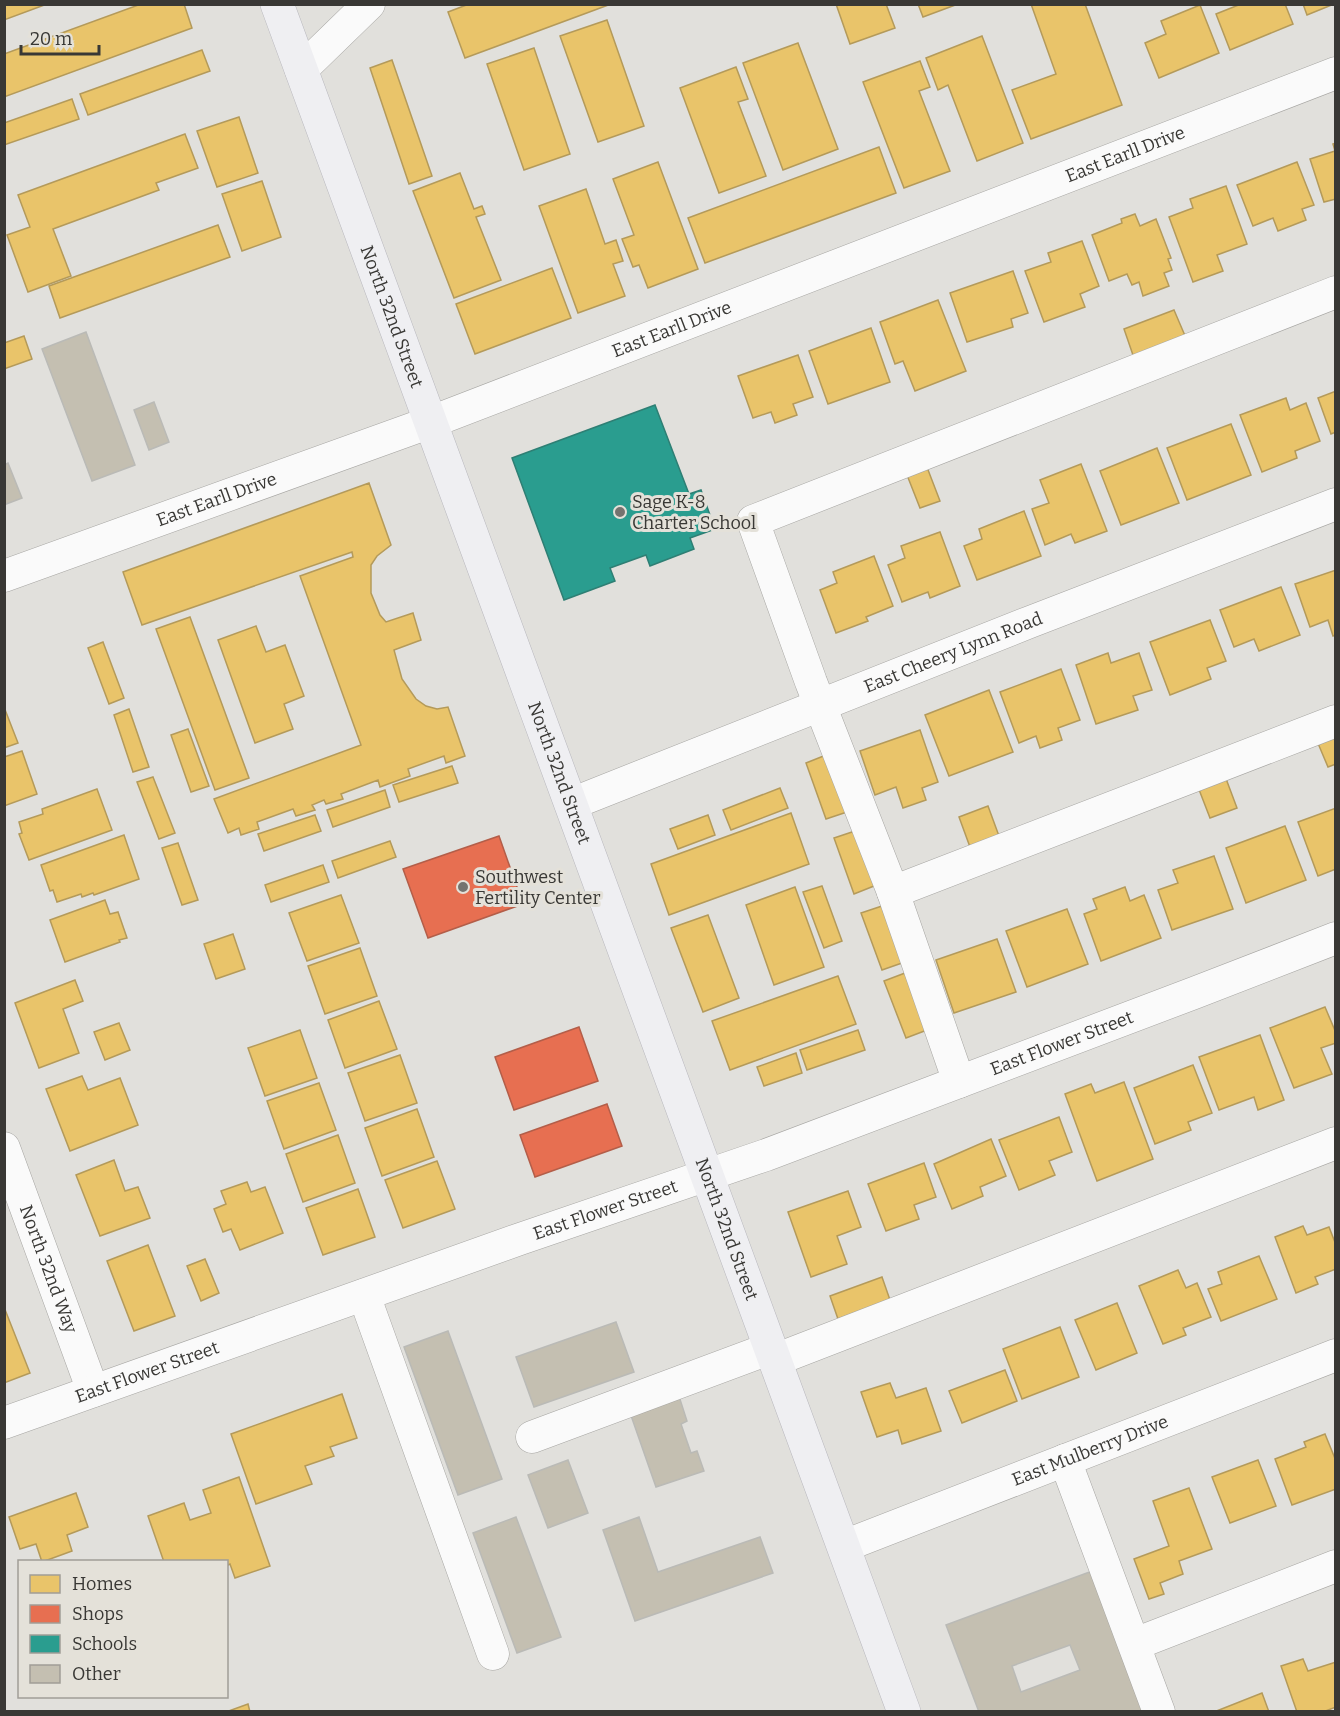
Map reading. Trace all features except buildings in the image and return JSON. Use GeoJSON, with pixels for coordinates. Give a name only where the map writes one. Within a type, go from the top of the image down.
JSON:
{"type":"FeatureCollection","features":[{"type":"Feature","properties":{"kind":"main road","name":"North 32nd Street"},"geometry":{"type":"LineString","coordinates":[[276,4],[904,1712]]}},
{"type":"Feature","properties":{"kind":"street"},"geometry":{"type":"LineString","coordinates":[[301,70],[369,4]]}},
{"type":"Feature","properties":{"kind":"street","name":"East Earll Drive"},"geometry":{"type":"LineString","coordinates":[[4,576],[431,422],[1335,73]]}},
{"type":"Feature","properties":{"kind":"street"},"geometry":{"type":"LineString","coordinates":[[960,1082],[892,892],[820,706],[753,521],[1335,292]]}},
{"type":"Feature","properties":{"kind":"street","name":"East Cheery Lynn Road"},"geometry":{"type":"LineString","coordinates":[[571,804],[1335,504]]}},
{"type":"Feature","properties":{"kind":"street"},"geometry":{"type":"LineString","coordinates":[[892,892],[1335,721]]}},
{"type":"Feature","properties":{"kind":"street","name":"East Flower Street"},"geometry":{"type":"LineString","coordinates":[[4,1423],[766,1155],[1335,938]]}},
{"type":"Feature","properties":{"kind":"street"},"geometry":{"type":"LineString","coordinates":[[532,1437],[773,1354],[1335,1143]]}},
{"type":"Feature","properties":{"kind":"street","name":"North 32nd Way"},"geometry":{"type":"LineString","coordinates":[[4,1148],[93,1391]]}},
{"type":"Feature","properties":{"kind":"street"},"geometry":{"type":"LineString","coordinates":[[364,1295],[493,1654]]}},
{"type":"Feature","properties":{"kind":"street","name":"East Mulberry Drive"},"geometry":{"type":"LineString","coordinates":[[844,1546],[1335,1355]]}},
{"type":"Feature","properties":{"kind":"street"},"geometry":{"type":"LineString","coordinates":[[1065,1460],[1159,1712]]}},
{"type":"Feature","properties":{"kind":"street"},"geometry":{"type":"LineString","coordinates":[[1135,1644],[1335,1566]]}},
{"type":"Feature","properties":{"kind":"place","name":"Sage K-8 Charter School"},"geometry":{"type":"Point","coordinates":[620,512]}},
{"type":"Feature","properties":{"kind":"place","name":"Southwest Fertility Center"},"geometry":{"type":"Point","coordinates":[463,887]}}]}
